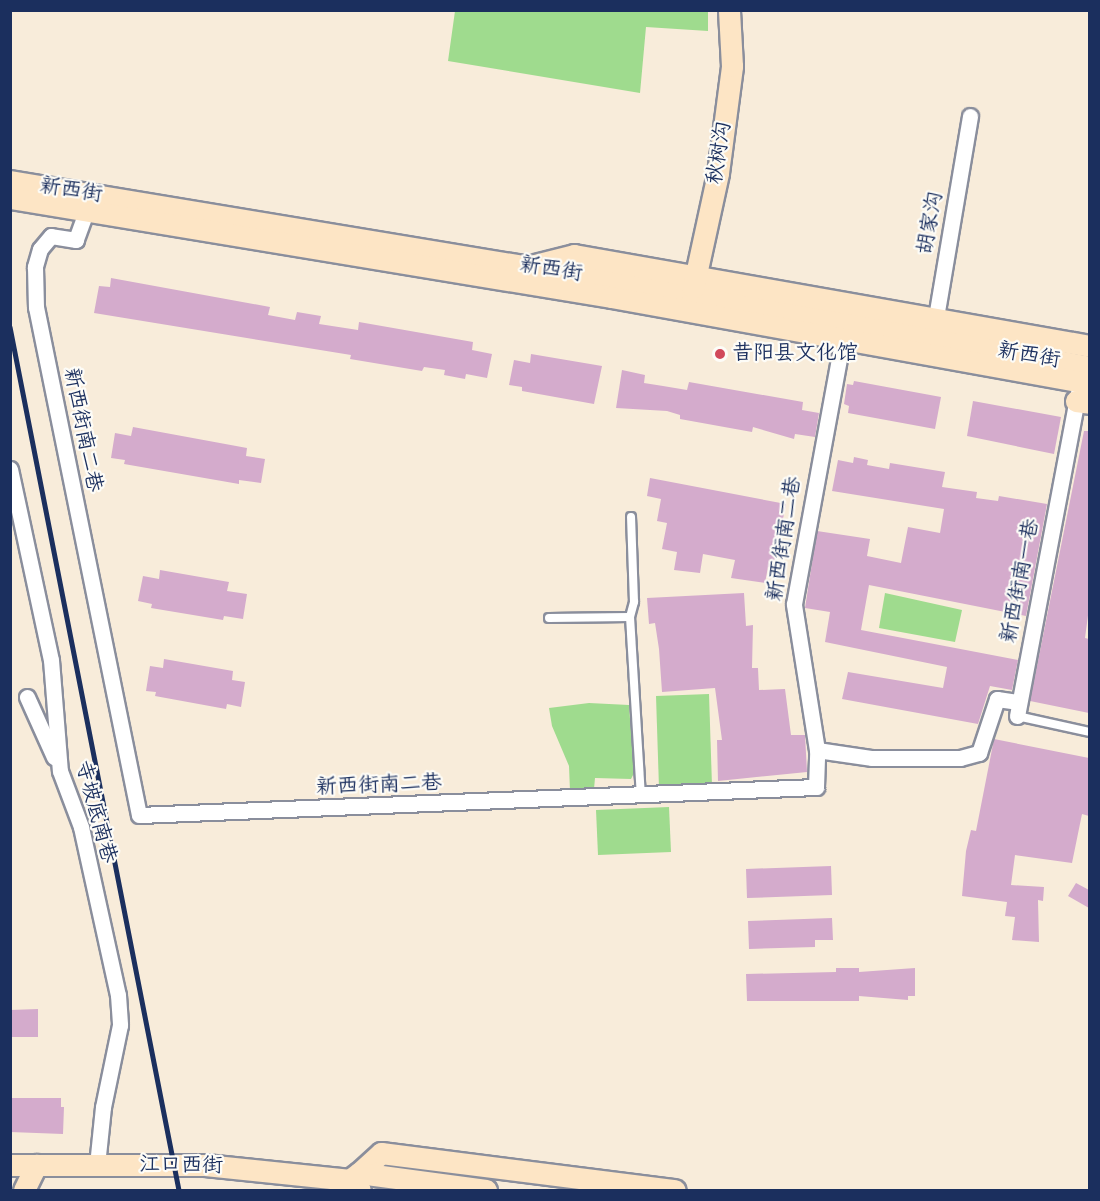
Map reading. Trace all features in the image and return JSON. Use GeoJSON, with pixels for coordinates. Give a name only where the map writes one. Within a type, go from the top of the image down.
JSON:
{"type":"FeatureCollection","features":[{"type":"Feature","properties":{"kind":"main road","name":"秋树沟"},"geometry":{"type":"LineString","coordinates":[[694,285],[718,172],[732,66],[729,10]]}},
{"type":"Feature","properties":{"kind":"main road","name":"新西街"},"geometry":{"type":"LineString","coordinates":[[10,181],[529,267],[694,285],[934,328],[1085,387]]}},
{"type":"Feature","properties":{"kind":"main road","name":"新西街"},"geometry":{"type":"LineString","coordinates":[[10,198],[87,209],[843,337],[1085,387]]}},
{"type":"Feature","properties":{"kind":"main road"},"geometry":{"type":"LineString","coordinates":[[934,328],[1089,346]]}},
{"type":"Feature","properties":{"kind":"main road"},"geometry":{"type":"LineString","coordinates":[[360,1185],[381,1153],[576,1183],[675,1191]]}},
{"type":"Feature","properties":{"kind":"main road","name":"江口西街"},"geometry":{"type":"LineString","coordinates":[[10,1165],[205,1165],[360,1185],[486,1191]]}},
{"type":"Feature","properties":{"kind":"main road"},"geometry":{"type":"LineString","coordinates":[[24,1191],[36,1165]]}},
{"type":"Feature","properties":{"kind":"street","name":"胡家沟"},"geometry":{"type":"LineString","coordinates":[[934,328],[970,116]]}},
{"type":"Feature","properties":{"kind":"street","name":"新西街南二巷"},"geometry":{"type":"LineString","coordinates":[[87,209],[76,240],[51,236],[40,249],[34,267],[36,307],[139,815],[816,787],[817,750],[794,604],[843,337]]}},
{"type":"Feature","properties":{"kind":"street","name":"新西街南一巷"},"geometry":{"type":"LineString","coordinates":[[1018,709],[1085,387]]}},
{"type":"Feature","properties":{"kind":"street","name":"寺坡底南巷"},"geometry":{"type":"LineString","coordinates":[[10,470],[51,660],[60,771],[81,827],[118,995],[120,1025],[103,1107],[97,1165]]}},
{"type":"Feature","properties":{"kind":"street"},"geometry":{"type":"LineString","coordinates":[[27,698],[60,771]]}},
{"type":"Feature","properties":{"kind":"street"},"geometry":{"type":"LineString","coordinates":[[817,750],[873,758],[960,758],[980,753],[997,699],[1018,709]]}},
{"type":"Feature","properties":{"kind":"lane"},"geometry":{"type":"LineString","coordinates":[[631,517],[634,602],[630,618],[641,796]]}},
{"type":"Feature","properties":{"kind":"lane"},"geometry":{"type":"LineString","coordinates":[[549,618],[630,618]]}},
{"type":"Feature","properties":{"kind":"lane"},"geometry":{"type":"LineString","coordinates":[[1018,709],[1089,732]]}},
{"type":"Feature","properties":{"kind":"green space"},"geometry":{"type":"Polygon","coordinates":[[[455,11],[708,11],[708,31],[646,27],[640,93],[448,61],[455,11]]]}},
{"type":"Feature","properties":{"kind":"green space"},"geometry":{"type":"Polygon","coordinates":[[[885,593],[962,610],[955,642],[879,628],[885,593]]]}},
{"type":"Feature","properties":{"kind":"green space"},"geometry":{"type":"Polygon","coordinates":[[[709,694],[712,786],[659,788],[656,696],[709,694]]]}},
{"type":"Feature","properties":{"kind":"green space"},"geometry":{"type":"Polygon","coordinates":[[[589,703],[629,705],[634,773],[631,779],[595,778],[594,789],[570,791],[569,766],[552,726],[549,708],[589,703]]]}},
{"type":"Feature","properties":{"kind":"green space"},"geometry":{"type":"Polygon","coordinates":[[[669,807],[671,852],[598,855],[596,810],[669,807]]]}},
{"type":"Feature","properties":{"kind":"building"},"geometry":{"type":"Polygon","coordinates":[[[111,278],[270,307],[268,315],[295,320],[297,312],[321,316],[319,324],[358,330],[359,322],[473,342],[472,350],[492,354],[487,378],[466,374],[465,379],[444,375],[445,370],[424,367],[422,371],[350,359],[351,355],[94,313],[99,286],[110,287],[111,278]]]}},
{"type":"Feature","properties":{"kind":"building"},"geometry":{"type":"Polygon","coordinates":[[[531,354],[602,366],[594,404],[522,391],[522,387],[509,385],[514,360],[530,363],[531,354]]]}},
{"type":"Feature","properties":{"kind":"building"},"geometry":{"type":"Polygon","coordinates":[[[622,370],[645,375],[644,383],[687,390],[689,382],[803,402],[802,410],[819,413],[815,437],[795,434],[794,439],[753,427],[752,432],[680,419],[680,415],[667,411],[616,408],[622,370]]]}},
{"type":"Feature","properties":{"kind":"building"},"geometry":{"type":"Polygon","coordinates":[[[854,381],[941,397],[935,429],[848,413],[849,406],[844,404],[847,384],[853,385],[854,381]]]}},
{"type":"Feature","properties":{"kind":"building"},"geometry":{"type":"Polygon","coordinates":[[[973,401],[1061,417],[1054,454],[967,436],[973,401]]]}},
{"type":"Feature","properties":{"kind":"building"},"geometry":{"type":"Polygon","coordinates":[[[133,427],[247,448],[246,456],[265,459],[261,483],[239,480],[239,484],[124,464],[125,460],[111,458],[115,433],[131,436],[133,427]]]}},
{"type":"Feature","properties":{"kind":"building"},"geometry":{"type":"Polygon","coordinates":[[[1084,431],[1089,431],[1089,608],[1085,638],[1089,639],[1089,713],[1030,701],[1084,431]]]}},
{"type":"Feature","properties":{"kind":"building"},"geometry":{"type":"Polygon","coordinates":[[[854,457],[868,460],[867,465],[889,469],[890,463],[945,472],[942,487],[977,492],[976,498],[998,501],[999,496],[1047,504],[1026,616],[869,585],[861,630],[1018,660],[1012,690],[990,686],[978,724],[842,699],[848,672],[943,688],[947,667],[825,642],[830,612],[805,608],[817,531],[870,539],[867,556],[901,563],[908,527],[940,533],[944,509],[832,491],[838,460],[853,463],[854,457]]]}},
{"type":"Feature","properties":{"kind":"building"},"geometry":{"type":"Polygon","coordinates":[[[650,478],[786,504],[773,568],[768,567],[765,583],[731,578],[735,560],[703,554],[700,573],[674,570],[677,552],[662,549],[667,523],[657,521],[661,499],[647,496],[650,478]]]}},
{"type":"Feature","properties":{"kind":"building"},"geometry":{"type":"Polygon","coordinates":[[[160,570],[229,582],[227,591],[247,594],[243,619],[224,616],[223,620],[151,608],[152,604],[138,601],[143,576],[159,579],[160,570]]]}},
{"type":"Feature","properties":{"kind":"building"},"geometry":{"type":"Polygon","coordinates":[[[744,593],[746,626],[753,625],[752,668],[758,668],[759,690],[785,689],[791,735],[805,735],[807,772],[718,781],[717,740],[722,740],[715,688],[662,692],[655,623],[649,624],[647,598],[744,593]]]}},
{"type":"Feature","properties":{"kind":"building"},"geometry":{"type":"Polygon","coordinates":[[[164,659],[233,671],[232,680],[245,682],[241,707],[227,704],[226,709],[155,696],[156,692],[146,691],[150,666],[163,668],[164,659]]]}},
{"type":"Feature","properties":{"kind":"building"},"geometry":{"type":"Polygon","coordinates":[[[994,739],[1089,758],[1089,816],[1082,814],[1072,863],[1015,855],[1011,885],[1044,887],[1043,901],[1038,900],[1039,942],[1012,940],[1015,917],[1005,916],[1007,902],[962,896],[966,851],[971,830],[976,831],[994,739]]]}},
{"type":"Feature","properties":{"kind":"building"},"geometry":{"type":"Polygon","coordinates":[[[831,866],[832,895],[747,898],[746,869],[831,866]]]}},
{"type":"Feature","properties":{"kind":"building"},"geometry":{"type":"Polygon","coordinates":[[[1076,883],[1089,890],[1089,908],[1068,896],[1076,883]]]}},
{"type":"Feature","properties":{"kind":"building"},"geometry":{"type":"Polygon","coordinates":[[[832,918],[833,940],[815,940],[815,947],[749,949],[748,921],[832,918]]]}},
{"type":"Feature","properties":{"kind":"building"},"geometry":{"type":"Polygon","coordinates":[[[836,968],[859,968],[859,972],[915,968],[915,996],[908,996],[908,1000],[859,996],[859,1001],[747,1001],[746,974],[836,972],[836,968]]]}},
{"type":"Feature","properties":{"kind":"building"},"geometry":{"type":"Polygon","coordinates":[[[38,1009],[38,1037],[10,1037],[10,1010],[38,1009]]]}},
{"type":"Feature","properties":{"kind":"building"},"geometry":{"type":"Polygon","coordinates":[[[10,1098],[61,1098],[61,1107],[64,1107],[63,1134],[10,1132],[10,1098]]]}},
{"type":"Feature","properties":{"kind":"railway"},"geometry":{"type":"LineString","coordinates":[[10,327],[179,1190]]}},
{"type":"Feature","properties":{"kind":"place","name":"昔阳县文化馆"},"geometry":{"type":"Point","coordinates":[720,354]}}]}
